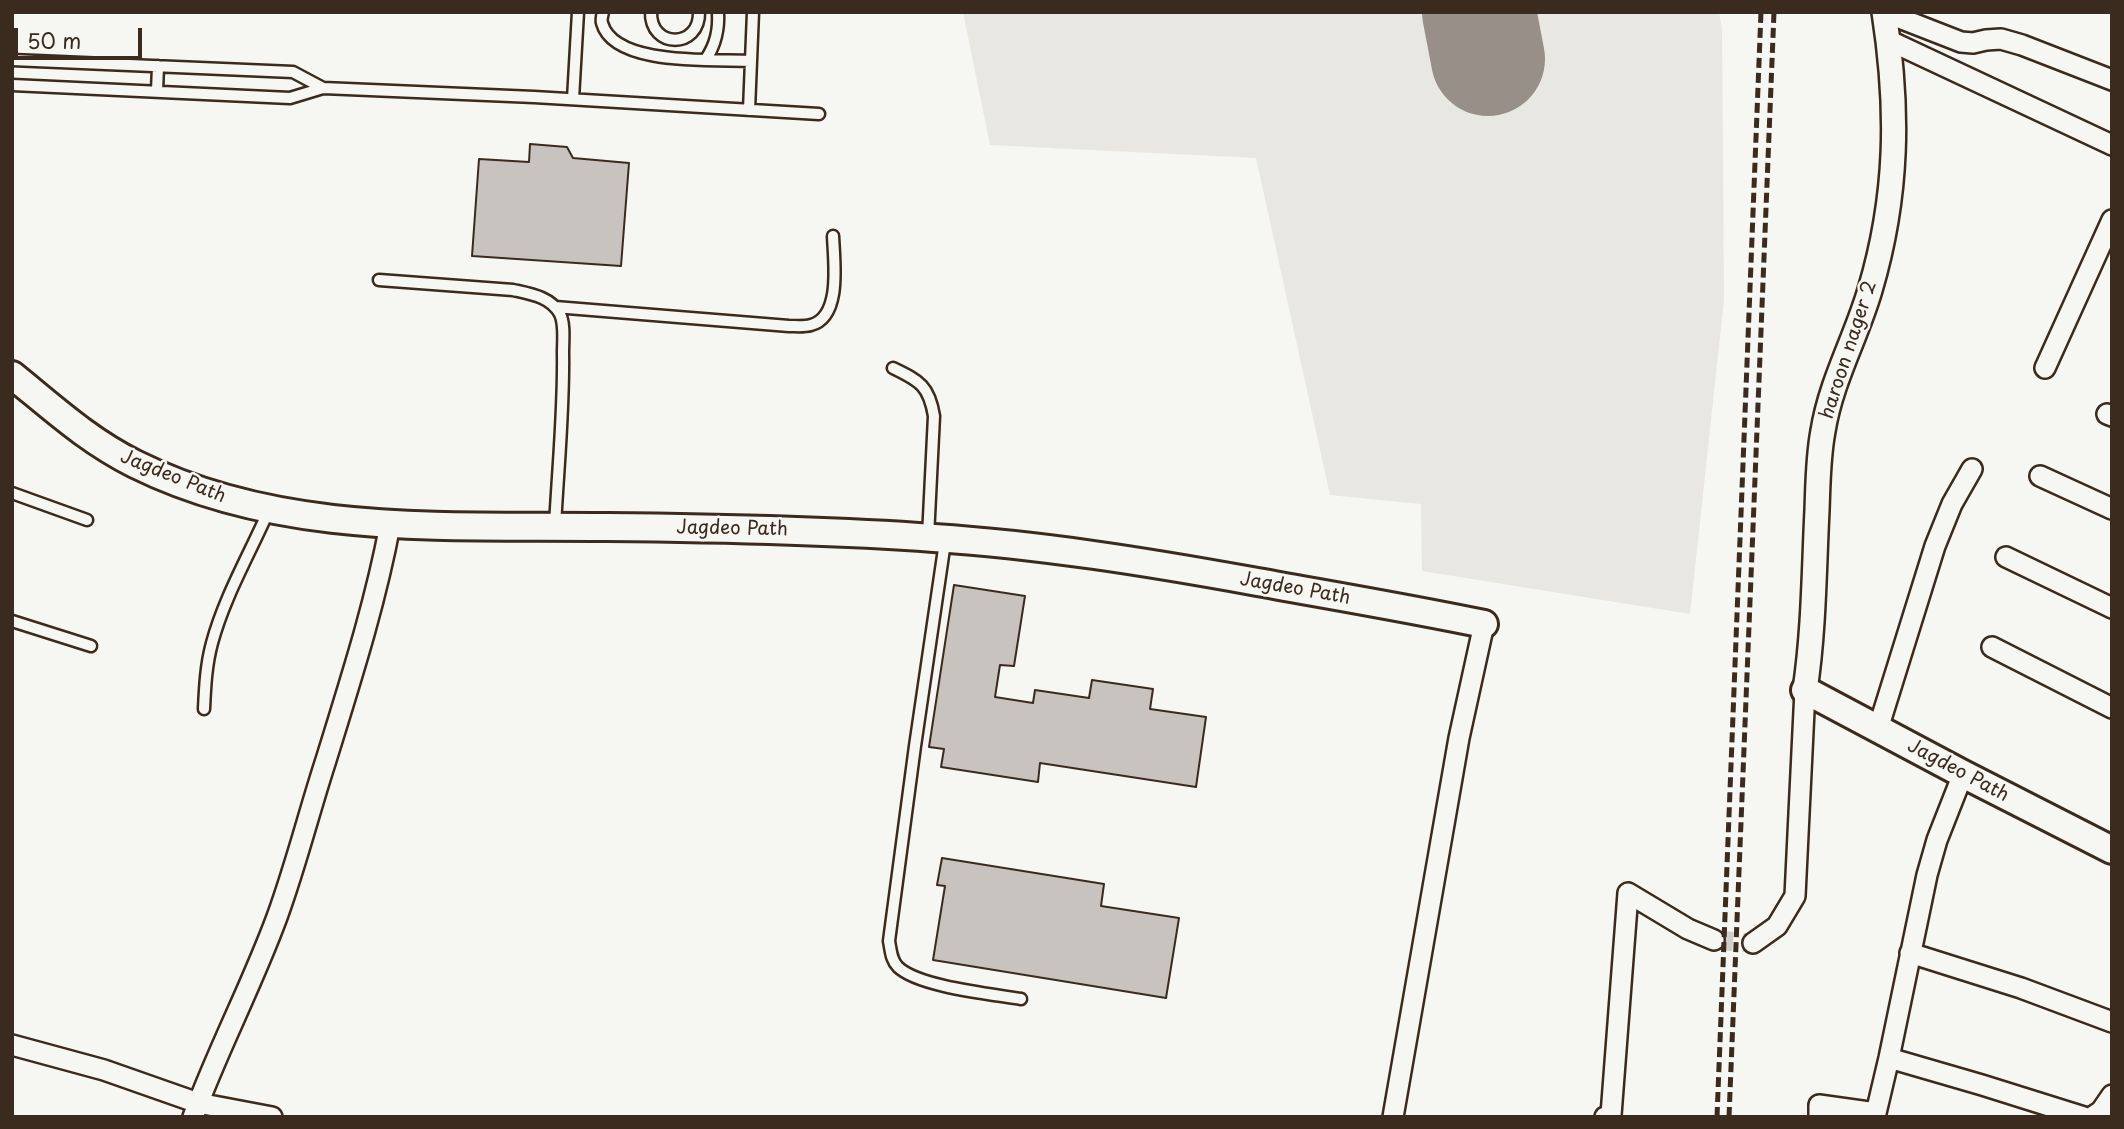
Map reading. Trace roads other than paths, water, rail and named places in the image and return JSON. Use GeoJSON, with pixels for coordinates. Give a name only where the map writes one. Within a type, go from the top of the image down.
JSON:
{"type":"FeatureCollection","features":[{"type":"Feature","properties":{"kind":"main road","name":"Jagdeo Path"},"geometry":{"type":"LineString","coordinates":[[12,375],[60,417],[108,450],[138,466],[189,488],[269,510],[312,518],[390,525],[806,531],[937,538],[1103,556],[1484,624]]}},
{"type":"Feature","properties":{"kind":"main road","name":"Jagdeo Path"},"geometry":{"type":"LineString","coordinates":[[1805,690],[1964,774],[2110,843]]}},
{"type":"Feature","properties":{"kind":"street","name":"haroon nager 2"},"geometry":{"type":"LineString","coordinates":[[1805,690],[1811,651],[1822,434],[1831,392],[1870,290],[1889,200],[1895,129],[1884,12]]}},
{"type":"Feature","properties":{"kind":"street"},"geometry":{"type":"LineString","coordinates":[[1884,12],[1961,42],[2001,39],[2022,45],[2112,80]]}},
{"type":"Feature","properties":{"kind":"street"},"geometry":{"type":"LineString","coordinates":[[1888,40],[2112,145]]}},
{"type":"Feature","properties":{"kind":"street"},"geometry":{"type":"LineString","coordinates":[[2045,368],[2112,220]]}},
{"type":"Feature","properties":{"kind":"street"},"geometry":{"type":"LineString","coordinates":[[1878,729],[1935,546],[1952,504],[1972,469]]}},
{"type":"Feature","properties":{"kind":"street"},"geometry":{"type":"LineString","coordinates":[[2040,476],[2112,509]]}},
{"type":"Feature","properties":{"kind":"street"},"geometry":{"type":"LineString","coordinates":[[195,1110],[262,954],[294,865],[363,642],[380,579],[390,525]]}},
{"type":"Feature","properties":{"kind":"street"},"geometry":{"type":"LineString","coordinates":[[2006,557],[2112,608]]}},
{"type":"Feature","properties":{"kind":"street"},"geometry":{"type":"LineString","coordinates":[[1393,1117],[1457,751],[1484,624]]}},
{"type":"Feature","properties":{"kind":"street"},"geometry":{"type":"LineString","coordinates":[[1992,647],[2112,708]]}},
{"type":"Feature","properties":{"kind":"street"},"geometry":{"type":"LineString","coordinates":[[1753,943],[1777,926],[1795,896],[1805,690]]}},
{"type":"Feature","properties":{"kind":"street"},"geometry":{"type":"LineString","coordinates":[[1819,1117],[1819,1105],[1876,1113],[1937,840],[1964,774]]}},
{"type":"Feature","properties":{"kind":"street"},"geometry":{"type":"LineString","coordinates":[[1605,1117],[1611,1115],[1628,893],[1688,929],[1714,940]]}},
{"type":"Feature","properties":{"kind":"street"},"geometry":{"type":"LineString","coordinates":[[1910,953],[2047,997],[2112,1022]]}},
{"type":"Feature","properties":{"kind":"street"},"geometry":{"type":"LineString","coordinates":[[12,1045],[104,1070],[195,1110],[272,1117]]}},
{"type":"Feature","properties":{"kind":"street"},"geometry":{"type":"LineString","coordinates":[[1889,1058],[2084,1117]]}},
{"type":"Feature","properties":{"kind":"street"},"geometry":{"type":"LineString","coordinates":[[2092,1117],[2102,1111],[2112,1095]]}},
{"type":"Feature","properties":{"kind":"lane"},"geometry":{"type":"LineString","coordinates":[[573,99],[578,12]]}},
{"type":"Feature","properties":{"kind":"lane"},"geometry":{"type":"LineString","coordinates":[[603,12],[602,23],[615,41],[628,50],[668,58],[751,61]]}},
{"type":"Feature","properties":{"kind":"lane"},"geometry":{"type":"LineString","coordinates":[[651,12],[656,31],[669,40],[685,38],[692,34],[699,19],[699,12]]}},
{"type":"Feature","properties":{"kind":"lane"},"geometry":{"type":"LineString","coordinates":[[706,59],[713,49],[717,35],[718,12]]}},
{"type":"Feature","properties":{"kind":"lane"},"geometry":{"type":"LineString","coordinates":[[749,110],[754,12]]}},
{"type":"Feature","properties":{"kind":"lane"},"geometry":{"type":"LineString","coordinates":[[668,58],[669,40]]}},
{"type":"Feature","properties":{"kind":"lane"},"geometry":{"type":"LineString","coordinates":[[12,60],[293,72],[323,88]]}},
{"type":"Feature","properties":{"kind":"lane"},"geometry":{"type":"LineString","coordinates":[[157,91],[158,66]]}},
{"type":"Feature","properties":{"kind":"lane"},"geometry":{"type":"LineString","coordinates":[[12,85],[290,99],[323,88],[573,99],[819,114]]}},
{"type":"Feature","properties":{"kind":"lane"},"geometry":{"type":"LineString","coordinates":[[555,307],[776,325],[813,325],[826,316],[832,303],[833,236]]}},
{"type":"Feature","properties":{"kind":"lane"},"geometry":{"type":"LineString","coordinates":[[379,280],[513,290],[539,296],[555,307],[561,316],[564,365],[555,527]]}},
{"type":"Feature","properties":{"kind":"lane"},"geometry":{"type":"LineString","coordinates":[[893,368],[915,378],[926,388],[931,398],[937,538],[915,746],[889,941],[891,957],[897,966],[920,978],[1021,999]]}},
{"type":"Feature","properties":{"kind":"lane"},"geometry":{"type":"LineString","coordinates":[[12,493],[87,520]]}},
{"type":"Feature","properties":{"kind":"lane"},"geometry":{"type":"LineString","coordinates":[[204,709],[211,646],[220,619],[269,510]]}},
{"type":"Feature","properties":{"kind":"lane"},"geometry":{"type":"LineString","coordinates":[[12,621],[91,646]]}},
{"type":"Feature","properties":{"kind":"tunnel"},"geometry":{"type":"LineString","coordinates":[[1714,940],[1753,943]]}},
{"type":"Feature","properties":{"kind":"railway"},"geometry":{"type":"LineString","coordinates":[[1717,1117],[1761,12]]}},
{"type":"Feature","properties":{"kind":"railway"},"geometry":{"type":"LineString","coordinates":[[1729,1117],[1774,12]]}}]}
